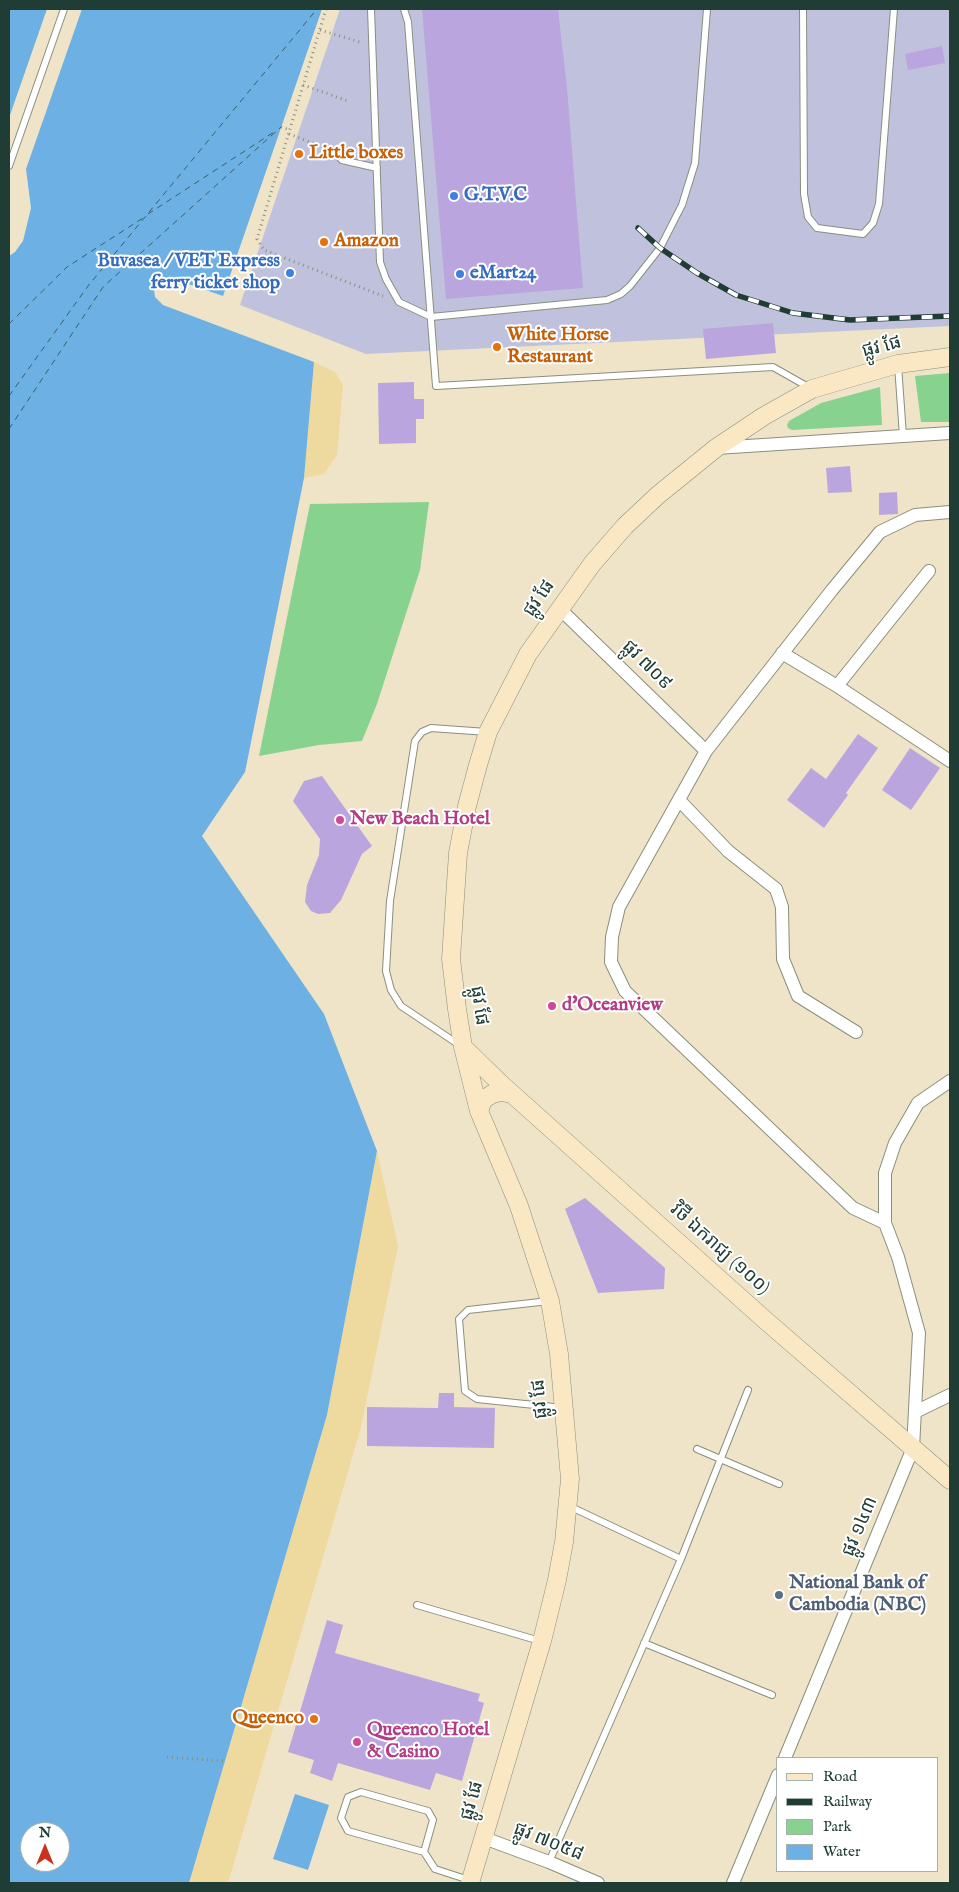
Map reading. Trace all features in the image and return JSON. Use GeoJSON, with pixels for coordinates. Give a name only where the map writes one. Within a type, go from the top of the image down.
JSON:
{"type":"FeatureCollection","features":[{"type":"Feature","properties":{"kind":"street","name":"ផ្លូវ ផែ"},"geometry":{"type":"LineString","coordinates":[[470,1882],[542,1641],[557,1580],[570,1480],[559,1354],[550,1301],[519,1206],[479,1111],[463,1047],[451,959],[458,853],[469,797],[488,732],[528,654],[560,608],[592,564],[625,526],[658,495],[716,448],[764,416],[812,389],[898,364],[950,357]]}},
{"type":"Feature","properties":{"kind":"street"},"geometry":{"type":"LineString","coordinates":[[716,448],[950,433]]}},
{"type":"Feature","properties":{"kind":"street"},"geometry":{"type":"LineString","coordinates":[[950,512],[915,515],[880,532],[782,653],[706,752],[619,907],[612,937],[611,962],[625,991],[853,1208],[885,1223],[885,1172],[895,1143],[918,1102],[950,1081]]}},
{"type":"Feature","properties":{"kind":"street"},"geometry":{"type":"LineString","coordinates":[[837,686],[929,571]]}},
{"type":"Feature","properties":{"kind":"street","name":"ផ្លូវ ៧០៩"},"geometry":{"type":"LineString","coordinates":[[560,608],[706,752]]}},
{"type":"Feature","properties":{"kind":"street"},"geometry":{"type":"LineString","coordinates":[[782,653],[837,686],[950,761]]}},
{"type":"Feature","properties":{"kind":"street"},"geometry":{"type":"LineString","coordinates":[[678,800],[728,851],[776,889],[782,907],[783,959],[798,996],[856,1032]]}},
{"type":"Feature","properties":{"kind":"street","name":"វិថី ឯករាជ្យ (១០០)"},"geometry":{"type":"LineString","coordinates":[[463,1047],[512,1094],[765,1320],[950,1480]]}},
{"type":"Feature","properties":{"kind":"street"},"geometry":{"type":"LineString","coordinates":[[479,1111],[484,1100],[492,1094],[501,1092],[512,1094]]}},
{"type":"Feature","properties":{"kind":"street","name":"ផ្លូវ ១៤៣"},"geometry":{"type":"LineString","coordinates":[[785,1757],[913,1448],[919,1333],[898,1258],[885,1223]]}},
{"type":"Feature","properties":{"kind":"street"},"geometry":{"type":"LineString","coordinates":[[916,1412],[950,1394]]}},
{"type":"Feature","properties":{"kind":"street"},"geometry":{"type":"LineString","coordinates":[[733,1883],[776,1780]]}},
{"type":"Feature","properties":{"kind":"street","name":"ផ្លូវ ៧០៥៨"},"geometry":{"type":"LineString","coordinates":[[484,1838],[549,1862],[598,1883]]}},
{"type":"Feature","properties":{"kind":"lane"},"geometry":{"type":"LineString","coordinates":[[9,166],[64,9]]}},
{"type":"Feature","properties":{"kind":"lane"},"geometry":{"type":"LineString","coordinates":[[372,9],[380,262],[386,280],[399,302],[430,317],[607,300],[621,294],[630,286],[660,248],[682,205],[695,163],[707,9]]}},
{"type":"Feature","properties":{"kind":"lane"},"geometry":{"type":"LineString","coordinates":[[404,9],[408,22],[436,386],[773,367],[812,389]]}},
{"type":"Feature","properties":{"kind":"lane"},"geometry":{"type":"LineString","coordinates":[[802,9],[804,194],[808,217],[817,228],[863,234],[873,223],[879,204],[894,9]]}},
{"type":"Feature","properties":{"kind":"lane"},"geometry":{"type":"LineString","coordinates":[[335,152],[342,160],[377,168]]}},
{"type":"Feature","properties":{"kind":"lane"},"geometry":{"type":"LineString","coordinates":[[898,364],[903,436]]}},
{"type":"Feature","properties":{"kind":"lane"},"geometry":{"type":"LineString","coordinates":[[463,1047],[401,1006],[392,990],[386,971],[390,901],[415,741],[422,732],[431,728],[488,732]]}},
{"type":"Feature","properties":{"kind":"lane"},"geometry":{"type":"LineString","coordinates":[[550,1301],[468,1310],[460,1318],[465,1391],[477,1399],[563,1408]]}},
{"type":"Feature","properties":{"kind":"lane"},"geometry":{"type":"LineString","coordinates":[[549,1862],[681,1559],[748,1390]]}},
{"type":"Feature","properties":{"kind":"lane"},"geometry":{"type":"LineString","coordinates":[[697,1449],[779,1484]]}},
{"type":"Feature","properties":{"kind":"lane"},"geometry":{"type":"LineString","coordinates":[[568,1505],[681,1559]]}},
{"type":"Feature","properties":{"kind":"lane"},"geometry":{"type":"LineString","coordinates":[[417,1605],[542,1641]]}},
{"type":"Feature","properties":{"kind":"lane"},"geometry":{"type":"LineString","coordinates":[[644,1643],[772,1695]]}},
{"type":"Feature","properties":{"kind":"lane"},"geometry":{"type":"LineString","coordinates":[[424,1852],[433,1820],[428,1811],[361,1792],[348,1797],[341,1818],[348,1831],[424,1852],[435,1869],[470,1882]]}},
{"type":"Feature","properties":{"kind":"path"},"geometry":{"type":"LineString","coordinates":[[326,9],[257,239],[264,250],[399,302]]}},
{"type":"Feature","properties":{"kind":"path"},"geometry":{"type":"LineString","coordinates":[[320,30],[364,43]]}},
{"type":"Feature","properties":{"kind":"path"},"geometry":{"type":"LineString","coordinates":[[303,85],[348,101]]}},
{"type":"Feature","properties":{"kind":"path"},"geometry":{"type":"LineString","coordinates":[[281,127],[335,152]]}},
{"type":"Feature","properties":{"kind":"path"},"geometry":{"type":"LineString","coordinates":[[168,1757],[225,1761]]}},
{"type":"Feature","properties":{"kind":"shaded area"},"geometry":{"type":"Polygon","coordinates":[[[340,9],[950,9],[950,326],[366,354],[240,305],[340,9]]]}},
{"type":"Feature","properties":{"kind":"green space"},"geometry":{"type":"Polygon","coordinates":[[[950,373],[950,422],[921,422],[915,376],[950,373]]]}},
{"type":"Feature","properties":{"kind":"green space"},"geometry":{"type":"Polygon","coordinates":[[[880,387],[882,425],[792,430],[788,428],[789,421],[821,403],[880,387]]]}},
{"type":"Feature","properties":{"kind":"green space"},"geometry":{"type":"Polygon","coordinates":[[[429,502],[420,570],[377,704],[362,741],[319,745],[259,756],[310,504],[429,502]]]}},
{"type":"Feature","properties":{"kind":"sand"},"geometry":{"type":"Polygon","coordinates":[[[314,362],[335,372],[343,385],[341,410],[337,455],[324,474],[304,478],[314,362]]]}},
{"type":"Feature","properties":{"kind":"sand"},"geometry":{"type":"Polygon","coordinates":[[[377,1151],[398,1246],[361,1427],[228,1883],[189,1883],[327,1415],[377,1151]]]}},
{"type":"Feature","properties":{"kind":"water"},"geometry":{"type":"Polygon","coordinates":[[[9,9],[47,9],[9,118],[9,9]]]}},
{"type":"Feature","properties":{"kind":"water"},"geometry":{"type":"Polygon","coordinates":[[[82,9],[322,9],[223,296],[171,278],[159,281],[154,290],[155,297],[163,305],[314,362],[304,478],[245,772],[202,836],[324,1014],[377,1151],[327,1415],[189,1883],[9,1883],[9,256],[15,252],[23,241],[31,208],[26,169],[82,9]]]}},
{"type":"Feature","properties":{"kind":"water"},"geometry":{"type":"Polygon","coordinates":[[[295,1794],[329,1805],[308,1870],[273,1859],[295,1794]]]}},
{"type":"Feature","properties":{"kind":"building"},"geometry":{"type":"Polygon","coordinates":[[[422,9],[558,9],[567,88],[583,288],[446,299],[422,9]]]}},
{"type":"Feature","properties":{"kind":"building"},"geometry":{"type":"Polygon","coordinates":[[[942,46],[945,63],[908,70],[905,54],[942,46]]]}},
{"type":"Feature","properties":{"kind":"building"},"geometry":{"type":"Polygon","coordinates":[[[773,323],[776,353],[706,359],[703,329],[773,323]]]}},
{"type":"Feature","properties":{"kind":"building"},"geometry":{"type":"Polygon","coordinates":[[[414,382],[414,399],[424,399],[424,419],[416,419],[416,443],[379,444],[378,383],[414,382]]]}},
{"type":"Feature","properties":{"kind":"building"},"geometry":{"type":"Polygon","coordinates":[[[850,466],[852,492],[828,493],[826,468],[850,466]]]}},
{"type":"Feature","properties":{"kind":"building"},"geometry":{"type":"Polygon","coordinates":[[[897,492],[898,514],[879,515],[879,493],[897,492]]]}},
{"type":"Feature","properties":{"kind":"building"},"geometry":{"type":"Polygon","coordinates":[[[858,734],[878,748],[824,828],[787,800],[811,768],[826,779],[858,734]]]}},
{"type":"Feature","properties":{"kind":"building"},"geometry":{"type":"Polygon","coordinates":[[[910,748],[940,768],[911,810],[882,790],[910,748]]]}},
{"type":"Feature","properties":{"kind":"building"},"geometry":{"type":"Polygon","coordinates":[[[322,776],[372,846],[362,854],[341,900],[330,913],[318,914],[311,911],[305,902],[307,885],[319,855],[320,839],[293,801],[304,781],[322,776]]]}},
{"type":"Feature","properties":{"kind":"building"},"geometry":{"type":"Polygon","coordinates":[[[585,1198],[665,1268],[664,1289],[598,1293],[565,1209],[585,1198]]]}},
{"type":"Feature","properties":{"kind":"building"},"geometry":{"type":"Polygon","coordinates":[[[439,1393],[454,1393],[454,1407],[495,1408],[494,1448],[367,1446],[367,1407],[438,1408],[439,1393]]]}},
{"type":"Feature","properties":{"kind":"building"},"geometry":{"type":"Polygon","coordinates":[[[327,1620],[343,1625],[335,1653],[480,1694],[478,1701],[484,1703],[462,1781],[436,1773],[430,1790],[338,1763],[332,1781],[310,1773],[314,1760],[288,1752],[327,1620]]]}},
{"type":"Feature","properties":{"kind":"ferry route"},"geometry":{"type":"LineString","coordinates":[[9,396],[88,286],[317,9]]}},
{"type":"Feature","properties":{"kind":"ferry route"},"geometry":{"type":"LineString","coordinates":[[9,429],[103,287],[281,127]]}},
{"type":"Feature","properties":{"kind":"ferry route"},"geometry":{"type":"LineString","coordinates":[[148,214],[277,130]]}},
{"type":"Feature","properties":{"kind":"ferry route"},"geometry":{"type":"LineString","coordinates":[[9,324],[67,267],[143,218]]}},
{"type":"Feature","properties":{"kind":"railway"},"geometry":{"type":"LineString","coordinates":[[638,228],[660,248],[697,273],[736,295],[793,313],[850,320],[950,316]]}},
{"type":"Feature","properties":{"kind":"place","name":"Little boxes"},"geometry":{"type":"Point","coordinates":[299,154]}},
{"type":"Feature","properties":{"kind":"place","name":"G.T.V.C"},"geometry":{"type":"Point","coordinates":[454,196]}},
{"type":"Feature","properties":{"kind":"place","name":"Amazon"},"geometry":{"type":"Point","coordinates":[324,242]}},
{"type":"Feature","properties":{"kind":"place","name":"Buvasea / VET Express ferry ticket shop"},"geometry":{"type":"Point","coordinates":[290,273]}},
{"type":"Feature","properties":{"kind":"place","name":"eMart24"},"geometry":{"type":"Point","coordinates":[460,274]}},
{"type":"Feature","properties":{"kind":"place","name":"White Horse Restaurant"},"geometry":{"type":"Point","coordinates":[497,347]}},
{"type":"Feature","properties":{"kind":"place","name":"New Beach Hotel"},"geometry":{"type":"Point","coordinates":[340,820]}},
{"type":"Feature","properties":{"kind":"place","name":"d'Oceanview"},"geometry":{"type":"Point","coordinates":[552,1006]}},
{"type":"Feature","properties":{"kind":"place","name":"National Bank of Cambodia (NBC)"},"geometry":{"type":"Point","coordinates":[779,1595]}},
{"type":"Feature","properties":{"kind":"place","name":"Queenco"},"geometry":{"type":"Point","coordinates":[314,1719]}},
{"type":"Feature","properties":{"kind":"place","name":"Queenco Hotel & Casino"},"geometry":{"type":"Point","coordinates":[357,1742]}}]}
